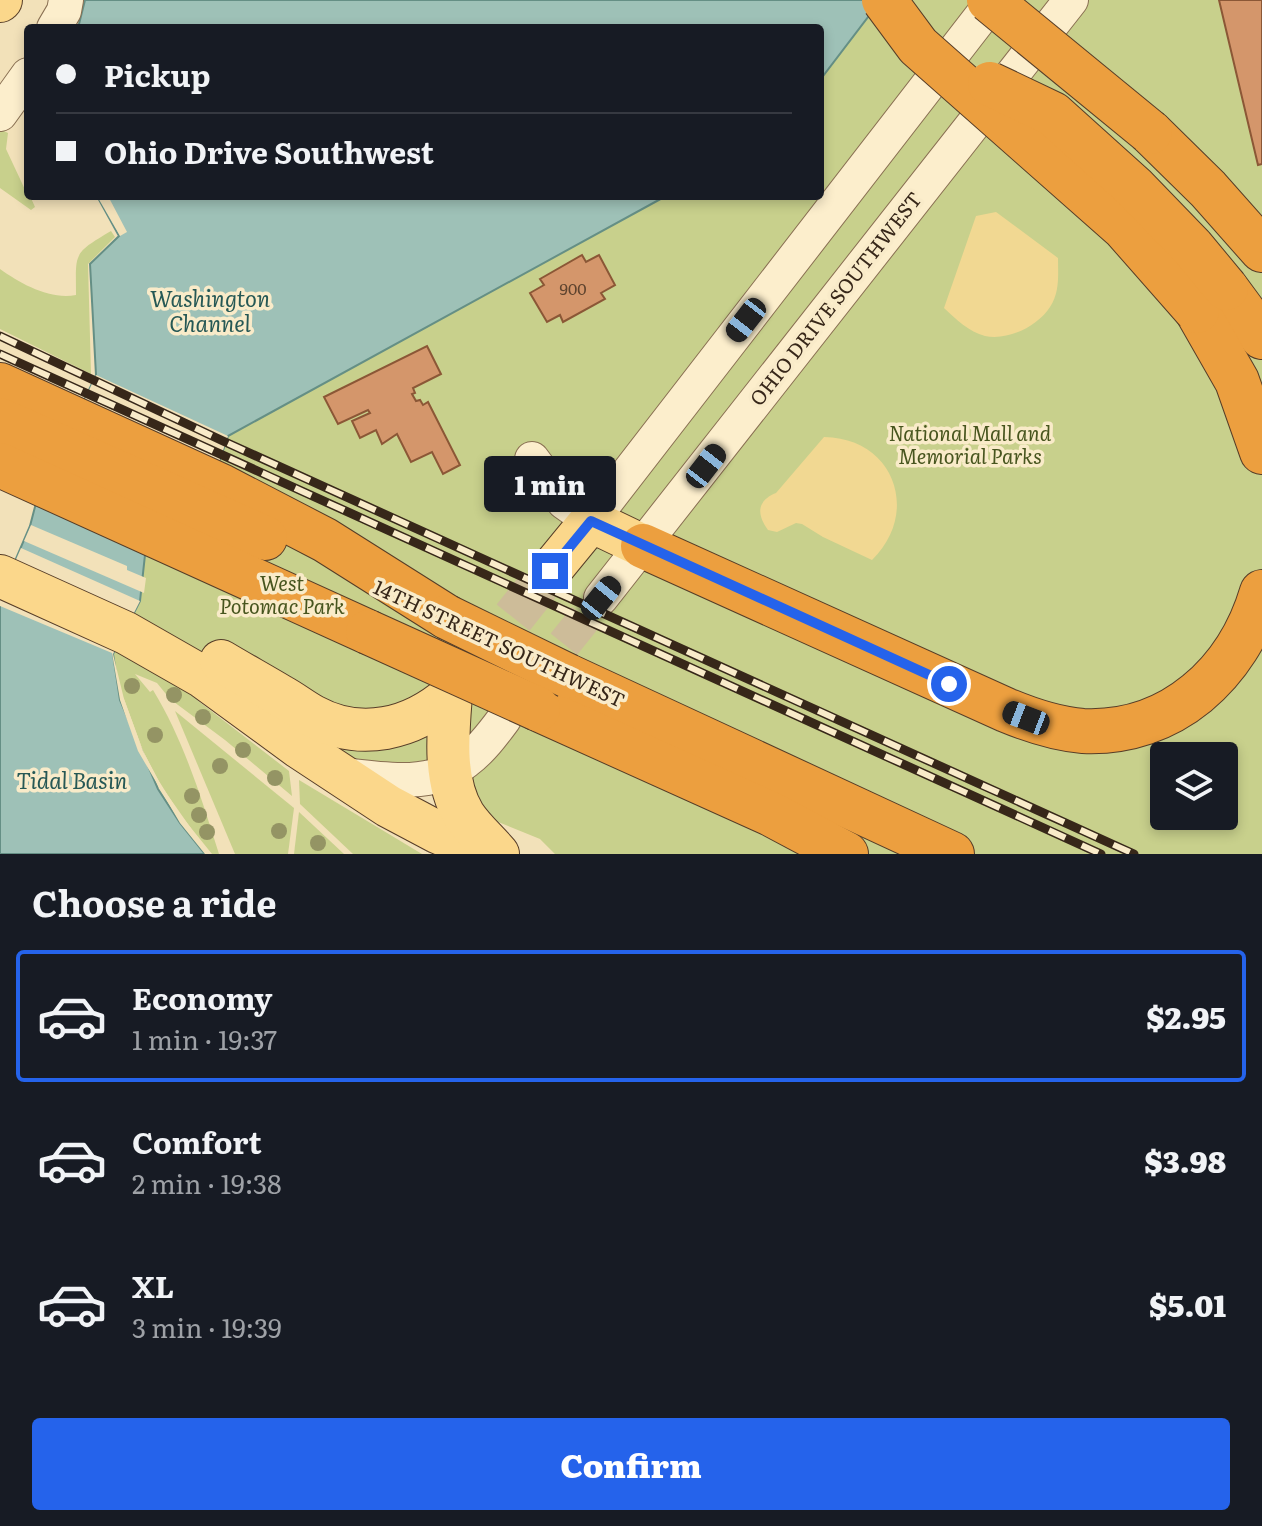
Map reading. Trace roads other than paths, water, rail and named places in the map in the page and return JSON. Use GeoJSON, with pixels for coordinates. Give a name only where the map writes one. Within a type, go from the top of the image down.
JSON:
{"type":"FeatureCollection","features":[{"type":"Feature","properties":{"kind":"highway"},"geometry":{"type":"LineString","coordinates":[[884,0],[918,46],[1124,228],[1211,300],[1262,337]]}},
{"type":"Feature","properties":{"kind":"highway"},"geometry":{"type":"LineString","coordinates":[[893,0],[1143,222],[1211,300],[1262,374]]}},
{"type":"Feature","properties":{"kind":"highway"},"geometry":{"type":"LineString","coordinates":[[992,0],[1150,132],[1261,239]]}},
{"type":"Feature","properties":{"kind":"highway"},"geometry":{"type":"LineString","coordinates":[[1211,300],[1262,452]]}},
{"type":"Feature","properties":{"kind":"highway"},"geometry":{"type":"LineString","coordinates":[[0,385],[65,432],[198,514]]}},
{"type":"Feature","properties":{"kind":"highway"},"geometry":{"type":"LineString","coordinates":[[0,420],[65,432]]}},
{"type":"Feature","properties":{"kind":"highway","name":"14TH STREET SOUTHWEST"},"geometry":{"type":"LineString","coordinates":[[9,470],[325,540],[447,617],[952,854]]}},
{"type":"Feature","properties":{"kind":"highway","name":"14TH STREET SOUTHWEST"},"geometry":{"type":"LineString","coordinates":[[198,514],[368,632],[521,714],[771,814],[846,854]]}},
{"type":"Feature","properties":{"kind":"highway"},"geometry":{"type":"LineString","coordinates":[[643,546],[1006,710],[1046,724],[1082,731],[1138,724],[1188,700],[1218,676],[1233,655],[1249,629],[1262,592]]}},
{"type":"Feature","properties":{"kind":"highway"},"geometry":{"type":"LineString","coordinates":[[771,814],[867,844],[887,854]]}},
{"type":"Feature","properties":{"kind":"main road"},"geometry":{"type":"LineString","coordinates":[[550,571],[591,521],[643,546]]}},
{"type":"Feature","properties":{"kind":"main road"},"geometry":{"type":"LineString","coordinates":[[5,568],[130,624],[193,644],[315,717],[339,726],[374,731],[393,728],[434,711],[451,695],[448,731],[455,790],[464,814],[498,854]]}},
{"type":"Feature","properties":{"kind":"main road"},"geometry":{"type":"LineString","coordinates":[[130,624],[339,775],[437,832],[487,854]]}},
{"type":"Feature","properties":{"kind":"street"},"geometry":{"type":"LineString","coordinates":[[532,459],[564,502],[591,521],[992,0]]}},
{"type":"Feature","properties":{"kind":"street","name":"OHIO DRIVE SOUTHWEST"},"geometry":{"type":"LineString","coordinates":[[601,598],[1071,0]]}},
{"type":"Feature","properties":{"kind":"street"},"geometry":{"type":"LineString","coordinates":[[0,114],[24,81]]}},
{"type":"Feature","properties":{"kind":"street"},"geometry":{"type":"LineString","coordinates":[[339,775],[390,781],[451,771],[521,714]]}},
{"type":"Feature","properties":{"kind":"water"},"geometry":{"type":"Polygon","coordinates":[[[85,0],[881,0],[824,75],[824,24],[79,24],[85,0]]]}},
{"type":"Feature","properties":{"kind":"water","name":"Washington Channel"},"geometry":{"type":"Polygon","coordinates":[[[99,200],[659,200],[228,436],[218,465],[145,555],[140,601],[113,654],[120,700],[158,789],[205,854],[0,854],[0,596],[30,526],[36,503],[96,375],[90,264],[119,236],[99,200]]]}},
{"type":"Feature","properties":{"kind":"tunnel"},"geometry":{"type":"LineString","coordinates":[[474,667],[550,571]]}},
{"type":"Feature","properties":{"kind":"tunnel"},"geometry":{"type":"LineString","coordinates":[[532,684],[601,598]]}},
{"type":"Feature","properties":{"kind":"railway"},"geometry":{"type":"LineString","coordinates":[[0,336],[223,441],[1134,854]]}},
{"type":"Feature","properties":{"kind":"railway"},"geometry":{"type":"LineString","coordinates":[[0,354],[1101,854]]}},
{"type":"Feature","properties":{"kind":"park label","name":"National Mall and Memorial Parks"},"geometry":{"type":"Point","coordinates":[970,446]}},
{"type":"Feature","properties":{"kind":"park label","name":"West Potomac Park"},"geometry":{"type":"Point","coordinates":[282,596]}},
{"type":"Feature","properties":{"kind":"water label","name":"Tidal Basin"},"geometry":{"type":"Point","coordinates":[72,781]}}]}
